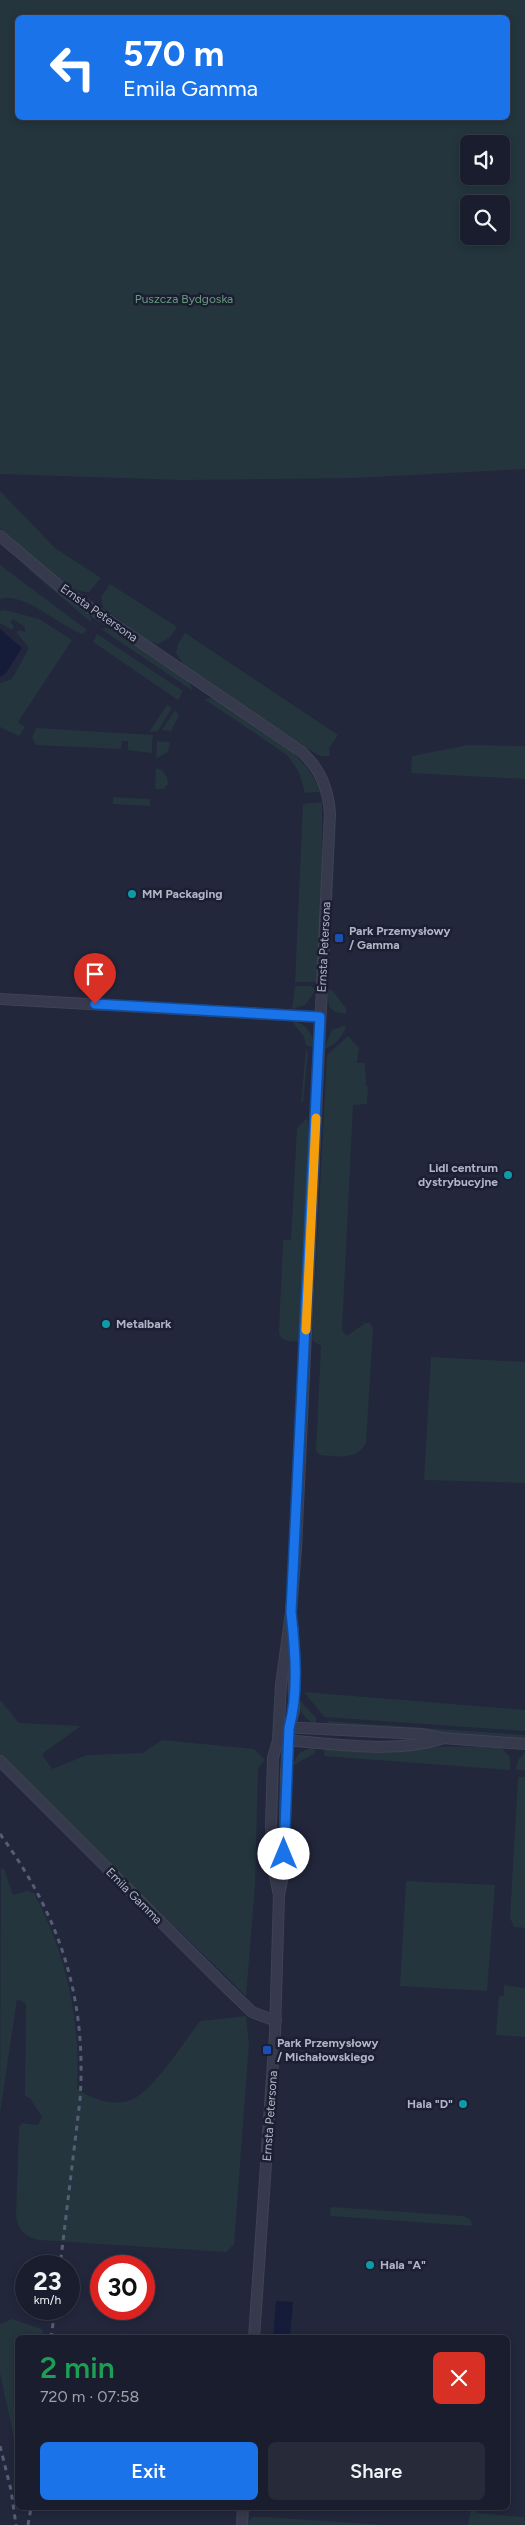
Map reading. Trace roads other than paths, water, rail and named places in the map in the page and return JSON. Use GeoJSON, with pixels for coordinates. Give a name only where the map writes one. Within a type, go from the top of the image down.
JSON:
{"type":"FeatureCollection","features":[{"type":"Feature","properties":{"kind":"street","name":"Ernsta Petersona"},"geometry":{"type":"LineString","coordinates":[[0,536],[64,590],[292,744],[318,770],[326,787],[330,813],[291,1612],[284,1661],[283,1740],[273,1758],[271,1816],[274,1872],[279,1895],[276,2021],[254,2335]]}},
{"type":"Feature","properties":{"kind":"street"},"geometry":{"type":"LineString","coordinates":[[0,999],[320,1017]]}},
{"type":"Feature","properties":{"kind":"street"},"geometry":{"type":"LineString","coordinates":[[284,1727],[421,1734],[442,1738],[525,1744]]}},
{"type":"Feature","properties":{"kind":"street"},"geometry":{"type":"LineString","coordinates":[[283,1740],[360,1746],[414,1745],[442,1738]]}},
{"type":"Feature","properties":{"kind":"street","name":"Emila Gamma"},"geometry":{"type":"LineString","coordinates":[[0,1761],[252,2012],[276,2021]]}},
{"type":"Feature","properties":{"kind":"street"},"geometry":{"type":"LineString","coordinates":[[242,2525],[243,2510]]}},
{"type":"Feature","properties":{"kind":"water"},"geometry":{"type":"Polygon","coordinates":[[[0,629],[22,648],[6,673],[0,677],[0,629]]]}},
{"type":"Feature","properties":{"kind":"water"},"geometry":{"type":"Polygon","coordinates":[[[276,2301],[293,2302],[290,2335],[273,2335],[276,2301]]]}},
{"type":"Feature","properties":{"kind":"railway"},"geometry":{"type":"LineString","coordinates":[[0,1834],[21,1865],[54,1927],[74,1993],[79,2027],[81,2063],[80,2100],[61,2255]]}},
{"type":"Feature","properties":{"kind":"railway"},"geometry":{"type":"LineString","coordinates":[[51,2335],[53,2320]]}},
{"type":"Feature","properties":{"kind":"railway"},"geometry":{"type":"LineString","coordinates":[[0,2446],[11,2490],[16,2525]]}},
{"type":"Feature","properties":{"kind":"railway"},"geometry":{"type":"LineString","coordinates":[[28,2525],[31,2510]]}},
{"type":"Feature","properties":{"kind":"place","name":"MM Packaging"},"geometry":{"type":"Point","coordinates":[132,894]}},
{"type":"Feature","properties":{"kind":"place","name":"Park Przemysłowy / Gamma"},"geometry":{"type":"Point","coordinates":[339,938]}},
{"type":"Feature","properties":{"kind":"place","name":"Lidl centrum dystrybucyjne"},"geometry":{"type":"Point","coordinates":[508,1175]}},
{"type":"Feature","properties":{"kind":"place","name":"Metalbark"},"geometry":{"type":"Point","coordinates":[106,1324]}},
{"type":"Feature","properties":{"kind":"place","name":"Park Przemysłowy / Michałowskiego"},"geometry":{"type":"Point","coordinates":[267,2050]}},
{"type":"Feature","properties":{"kind":"place","name":"Hala \"D\""},"geometry":{"type":"Point","coordinates":[463,2104]}},
{"type":"Feature","properties":{"kind":"place","name":"Hala \"A\""},"geometry":{"type":"Point","coordinates":[370,2265]}},
{"type":"Feature","properties":{"kind":"park label","name":"Puszcza Bydgoska"},"geometry":{"type":"Point","coordinates":[184,299]}}]}
